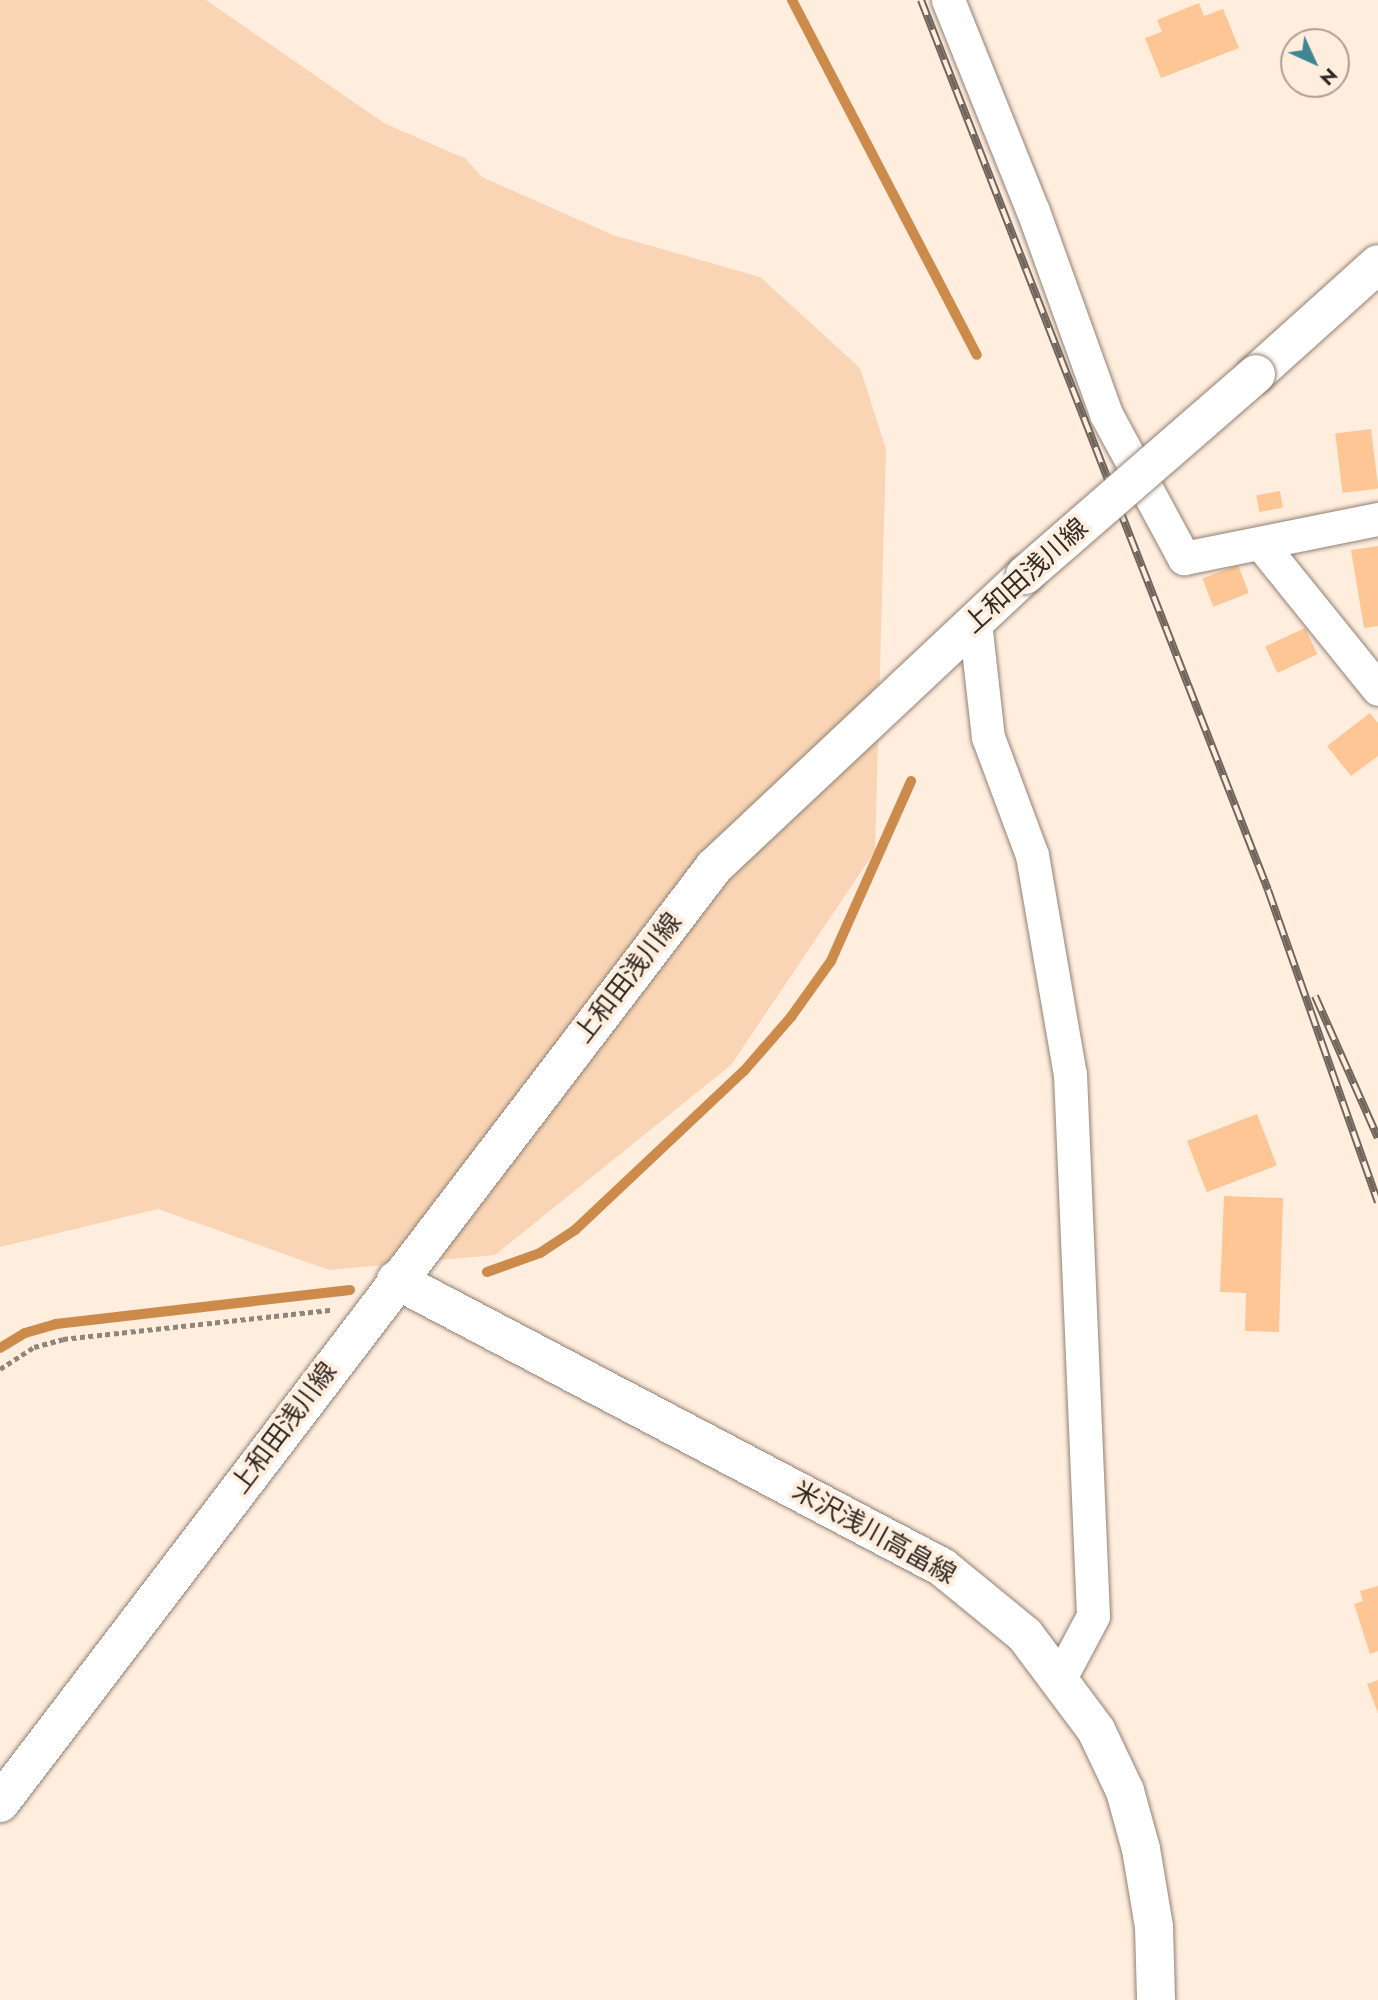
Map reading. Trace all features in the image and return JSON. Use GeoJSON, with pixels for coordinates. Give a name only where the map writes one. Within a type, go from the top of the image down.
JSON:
{"type":"FeatureCollection","features":[{"type":"Feature","properties":{"kind":"main road","name":"上和田浅川線"},"geometry":{"type":"LineString","coordinates":[[0,1803],[396,1280],[714,867],[1025,575],[1378,264]]}},
{"type":"Feature","properties":{"kind":"main road","name":"米沢浅川高畠線"},"geometry":{"type":"LineString","coordinates":[[396,1280],[942,1567],[1017,1627],[1060,1678],[1096,1730],[1125,1791],[1141,1849],[1154,1927],[1156,2000]]}},
{"type":"Feature","properties":{"kind":"street"},"geometry":{"type":"LineString","coordinates":[[948,0],[1033,211],[1106,414],[1184,558],[1378,519]]}},
{"type":"Feature","properties":{"kind":"street"},"geometry":{"type":"LineString","coordinates":[[1261,544],[1378,689]]}},
{"type":"Feature","properties":{"kind":"street"},"geometry":{"type":"LineString","coordinates":[[975,622],[988,737],[1032,855],[1070,1074],[1093,1616],[1060,1678]]}},
{"type":"Feature","properties":{"kind":"path"},"geometry":{"type":"LineString","coordinates":[[0,1369],[34,1347],[63,1339],[338,1310]]}},
{"type":"Feature","properties":{"kind":"shaded area"},"geometry":{"type":"Polygon","coordinates":[[[0,0],[206,0],[384,123],[466,159],[482,177],[613,235],[760,277],[860,368],[886,449],[875,851],[731,1065],[495,1255],[329,1270],[158,1209],[0,1247],[0,0]]]}},
{"type":"Feature","properties":{"kind":"building"},"geometry":{"type":"Polygon","coordinates":[[[1199,3],[1204,16],[1223,9],[1239,48],[1161,78],[1145,38],[1162,32],[1157,20],[1199,3]]]}},
{"type":"Feature","properties":{"kind":"building"},"geometry":{"type":"Polygon","coordinates":[[[1371,429],[1378,489],[1343,493],[1335,433],[1371,429]]]}},
{"type":"Feature","properties":{"kind":"building"},"geometry":{"type":"Polygon","coordinates":[[[1280,491],[1283,508],[1259,512],[1256,495],[1280,491]]]}},
{"type":"Feature","properties":{"kind":"building"},"geometry":{"type":"Polygon","coordinates":[[[1378,546],[1378,626],[1364,628],[1351,550],[1378,546]]]}},
{"type":"Feature","properties":{"kind":"building"},"geometry":{"type":"Polygon","coordinates":[[[1238,565],[1249,593],[1213,607],[1203,579],[1238,565]]]}},
{"type":"Feature","properties":{"kind":"building"},"geometry":{"type":"Polygon","coordinates":[[[1305,628],[1317,654],[1277,673],[1265,647],[1305,628]]]}},
{"type":"Feature","properties":{"kind":"building"},"geometry":{"type":"Polygon","coordinates":[[[1370,713],[1378,723],[1378,756],[1351,776],[1327,746],[1370,713]]]}},
{"type":"Feature","properties":{"kind":"building"},"geometry":{"type":"Polygon","coordinates":[[[1257,1114],[1277,1165],[1207,1192],[1187,1141],[1257,1114]]]}},
{"type":"Feature","properties":{"kind":"building"},"geometry":{"type":"Polygon","coordinates":[[[1224,1196],[1283,1198],[1279,1332],[1245,1331],[1246,1293],[1220,1292],[1224,1196]]]}},
{"type":"Feature","properties":{"kind":"building"},"geometry":{"type":"Polygon","coordinates":[[[1378,1586],[1378,1651],[1370,1654],[1354,1604],[1363,1601],[1360,1591],[1378,1586]]]}},
{"type":"Feature","properties":{"kind":"building"},"geometry":{"type":"Polygon","coordinates":[[[1378,1680],[1378,1713],[1367,1684],[1378,1680]]]}},
{"type":"Feature","properties":{"kind":"waterway"},"geometry":{"type":"LineString","coordinates":[[792,0],[977,355]]}},
{"type":"Feature","properties":{"kind":"waterway"},"geometry":{"type":"LineString","coordinates":[[487,1272],[540,1253],[575,1230],[744,1071],[791,1017],[831,961],[911,781]]}},
{"type":"Feature","properties":{"kind":"waterway"},"geometry":{"type":"LineString","coordinates":[[0,1348],[25,1333],[56,1324],[350,1290]]}},
{"type":"Feature","properties":{"kind":"railway"},"geometry":{"type":"LineString","coordinates":[[921,0],[1268,890],[1378,1202]]}},
{"type":"Feature","properties":{"kind":"railway"},"geometry":{"type":"LineString","coordinates":[[1315,996],[1378,1138]]}}]}
